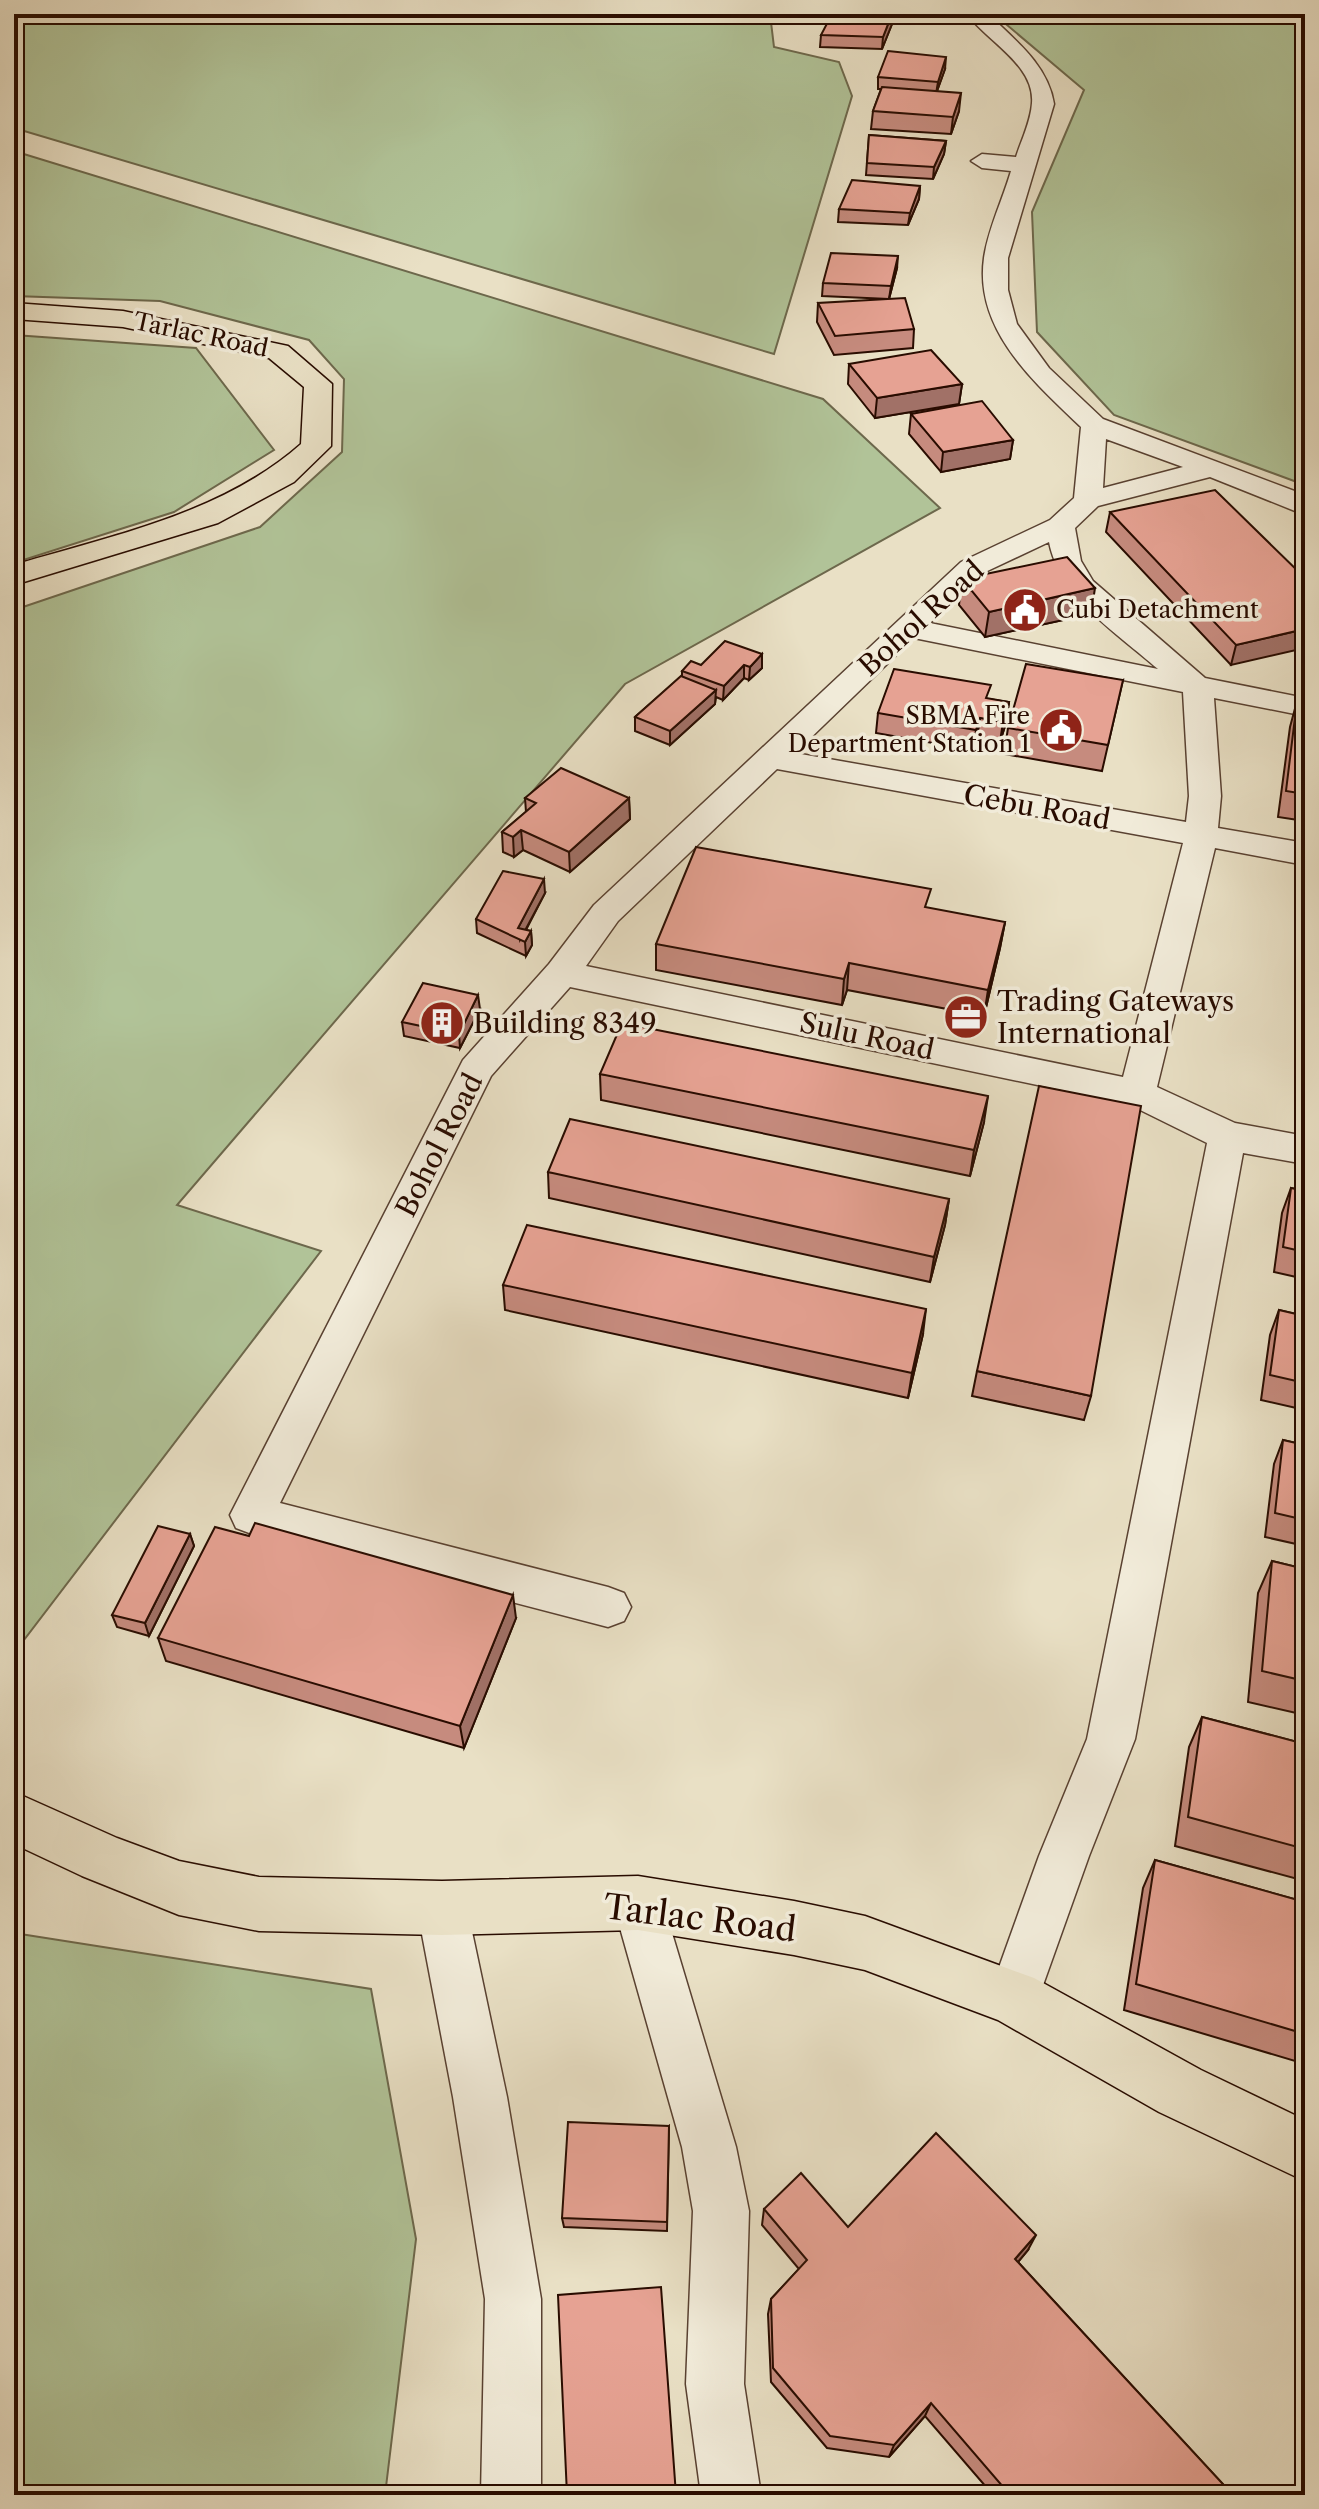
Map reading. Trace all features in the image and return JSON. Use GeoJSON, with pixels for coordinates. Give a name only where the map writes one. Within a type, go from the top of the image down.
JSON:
{"type":"FeatureCollection","features":[{"type":"Feature","properties":{"kind":"main road","name":"Tarlac Road"},"geometry":{"type":"LineString","coordinates":[[14,311],[123,319],[278,352],[318,384],[316,446],[283,476],[207,516],[14,575]]}},
{"type":"Feature","properties":{"kind":"main road","name":"Tarlac Road"},"geometry":{"type":"LineString","coordinates":[[14,1817],[101,1858],[179,1888],[259,1904],[442,1908],[638,1903],[794,1928],[865,1943],[1014,1998],[1180,2091],[1305,2151]]}},
{"type":"Feature","properties":{"kind":"street"},"geometry":{"type":"LineString","coordinates":[[977,14],[1034,74],[1043,91],[1043,104],[996,258],[996,290],[1005,325],[1040,373],[1094,425],[1285,495],[1305,507]]}},
{"type":"Feature","properties":{"kind":"street"},"geometry":{"type":"LineString","coordinates":[[982,161],[1024,165]]}},
{"type":"Feature","properties":{"kind":"street"},"geometry":{"type":"LineString","coordinates":[[1088,500],[1094,425]]}},
{"type":"Feature","properties":{"kind":"street","name":"Bohol Road"},"geometry":{"type":"LineString","coordinates":[[608,1607],[252,1515],[476,1069],[562,973],[606,913],[971,568],[1060,526],[1088,500],[1212,468]]}},
{"type":"Feature","properties":{"kind":"street"},"geometry":{"type":"LineString","coordinates":[[1060,526],[1067,561],[1082,586],[1198,688],[1205,796],[1201,837],[1137,1093]]}},
{"type":"Feature","properties":{"kind":"street"},"geometry":{"type":"LineString","coordinates":[[907,628],[1305,707]]}},
{"type":"Feature","properties":{"kind":"street","name":"Cebu Road"},"geometry":{"type":"LineString","coordinates":[[770,758],[1305,854]]}},
{"type":"Feature","properties":{"kind":"street","name":"Sulu Road"},"geometry":{"type":"LineString","coordinates":[[562,973],[1137,1093],[1227,1136],[1305,1150]]}},
{"type":"Feature","properties":{"kind":"street"},"geometry":{"type":"LineString","coordinates":[[1014,1998],[1064,1856],[1111,1739],[1227,1136]]}},
{"type":"Feature","properties":{"kind":"street"},"geometry":{"type":"LineString","coordinates":[[638,1903],[709,2147],[721,2211],[715,2384],[734,2492]]}},
{"type":"Feature","properties":{"kind":"street"},"geometry":{"type":"LineString","coordinates":[[442,1908],[480,2097],[513,2299],[511,2495]]}},
{"type":"Feature","properties":{"kind":"green space"},"geometry":{"type":"Polygon","coordinates":[[[14,14],[770,14],[774,47],[839,62],[852,96],[774,354],[14,128],[14,14]]]}},
{"type":"Feature","properties":{"kind":"green space"},"geometry":{"type":"Polygon","coordinates":[[[994,14],[1305,14],[1305,485],[1114,415],[1037,332],[1032,212],[1084,90],[994,14]]]}},
{"type":"Feature","properties":{"kind":"green space"},"geometry":{"type":"Polygon","coordinates":[[[14,151],[823,399],[940,508],[625,684],[177,1205],[321,1251],[14,1653],[14,610],[260,527],[342,452],[344,379],[309,340],[160,301],[14,296],[14,151]]]}},
{"type":"Feature","properties":{"kind":"green space"},"geometry":{"type":"Polygon","coordinates":[[[14,335],[196,348],[274,450],[174,512],[14,563],[14,335]]]}},
{"type":"Feature","properties":{"kind":"green space"},"geometry":{"type":"Polygon","coordinates":[[[14,1933],[371,1989],[416,2239],[385,2495],[14,2495],[14,1933]]]}},
{"type":"Feature","properties":{"kind":"building"},"geometry":{"type":"Polygon","coordinates":[[[832,14],[892,14],[883,37],[821,35],[832,14]]]}},
{"type":"Feature","properties":{"kind":"building"},"geometry":{"type":"Polygon","coordinates":[[[888,51],[946,57],[938,82],[878,77],[888,51]]]}},
{"type":"Feature","properties":{"kind":"building"},"geometry":{"type":"Polygon","coordinates":[[[882,87],[961,93],[953,117],[873,111],[882,87]]]}},
{"type":"Feature","properties":{"kind":"building"},"geometry":{"type":"Polygon","coordinates":[[[869,135],[946,141],[934,167],[867,163],[869,135]]]}},
{"type":"Feature","properties":{"kind":"building"},"geometry":{"type":"Polygon","coordinates":[[[852,180],[920,186],[910,213],[839,209],[852,180]]]}},
{"type":"Feature","properties":{"kind":"building"},"geometry":{"type":"Polygon","coordinates":[[[831,253],[898,256],[891,286],[823,283],[831,253]]]}},
{"type":"Feature","properties":{"kind":"building"},"geometry":{"type":"Polygon","coordinates":[[[905,298],[914,329],[835,336],[818,303],[905,298]]]}},
{"type":"Feature","properties":{"kind":"building"},"geometry":{"type":"Polygon","coordinates":[[[931,350],[962,384],[877,398],[849,364],[931,350]]]}},
{"type":"Feature","properties":{"kind":"building"},"geometry":{"type":"Polygon","coordinates":[[[982,401],[1013,440],[943,452],[911,414],[982,401]]]}},
{"type":"Feature","properties":{"kind":"building"},"geometry":{"type":"Polygon","coordinates":[[[1215,490],[1305,578],[1305,629],[1236,645],[1110,512],[1215,490]]]}},
{"type":"Feature","properties":{"kind":"building"},"geometry":{"type":"Polygon","coordinates":[[[1067,557],[1095,588],[989,612],[962,579],[1067,557]]]}},
{"type":"Feature","properties":{"kind":"building"},"geometry":{"type":"Polygon","coordinates":[[[725,641],[762,654],[750,667],[744,665],[724,686],[682,671],[691,661],[701,665],[725,641]]]}},
{"type":"Feature","properties":{"kind":"building"},"geometry":{"type":"Polygon","coordinates":[[[1026,664],[1123,680],[1108,745],[1008,728],[1026,664]]]}},
{"type":"Feature","properties":{"kind":"building"},"geometry":{"type":"Polygon","coordinates":[[[894,669],[991,685],[986,698],[1009,702],[1003,722],[980,718],[976,730],[878,713],[894,669]]]}},
{"type":"Feature","properties":{"kind":"building"},"geometry":{"type":"Polygon","coordinates":[[[681,676],[716,690],[670,731],[635,717],[681,676]]]}},
{"type":"Feature","properties":{"kind":"building"},"geometry":{"type":"Polygon","coordinates":[[[1297,701],[1305,702],[1305,794],[1286,791],[1297,701]]]}},
{"type":"Feature","properties":{"kind":"building"},"geometry":{"type":"Polygon","coordinates":[[[561,768],[629,798],[569,852],[521,830],[513,837],[502,832],[536,803],[525,798],[561,768]]]}},
{"type":"Feature","properties":{"kind":"building"},"geometry":{"type":"Polygon","coordinates":[[[696,847],[931,889],[925,907],[1005,922],[988,990],[849,963],[844,979],[656,944],[696,847]]]}},
{"type":"Feature","properties":{"kind":"building"},"geometry":{"type":"Polygon","coordinates":[[[503,871],[544,879],[518,928],[531,931],[525,942],[476,919],[503,871]]]}},
{"type":"Feature","properties":{"kind":"building"},"geometry":{"type":"Polygon","coordinates":[[[423,983],[478,995],[459,1034],[402,1022],[423,983]]]}},
{"type":"Feature","properties":{"kind":"building"},"geometry":{"type":"Polygon","coordinates":[[[622,1023],[988,1096],[974,1150],[600,1074],[622,1023]]]}},
{"type":"Feature","properties":{"kind":"building"},"geometry":{"type":"Polygon","coordinates":[[[1039,1086],[1141,1106],[1091,1396],[977,1371],[1039,1086]]]}},
{"type":"Feature","properties":{"kind":"building"},"geometry":{"type":"Polygon","coordinates":[[[570,1119],[949,1199],[934,1257],[548,1172],[570,1119]]]}},
{"type":"Feature","properties":{"kind":"building"},"geometry":{"type":"Polygon","coordinates":[[[1291,1188],[1305,1191],[1305,1252],[1283,1247],[1291,1188]]]}},
{"type":"Feature","properties":{"kind":"building"},"geometry":{"type":"Polygon","coordinates":[[[527,1225],[926,1309],[912,1373],[503,1285],[527,1225]]]}},
{"type":"Feature","properties":{"kind":"building"},"geometry":{"type":"Polygon","coordinates":[[[1279,1310],[1305,1316],[1305,1383],[1270,1375],[1279,1310]]]}},
{"type":"Feature","properties":{"kind":"building"},"geometry":{"type":"Polygon","coordinates":[[[1283,1440],[1305,1445],[1305,1520],[1275,1513],[1283,1440]]]}},
{"type":"Feature","properties":{"kind":"building"},"geometry":{"type":"Polygon","coordinates":[[[255,1523],[513,1595],[460,1726],[158,1638],[215,1527],[249,1536],[255,1523]]]}},
{"type":"Feature","properties":{"kind":"building"},"geometry":{"type":"Polygon","coordinates":[[[158,1526],[190,1534],[145,1623],[112,1615],[158,1526]]]}},
{"type":"Feature","properties":{"kind":"building"},"geometry":{"type":"Polygon","coordinates":[[[1272,1561],[1305,1569],[1305,1681],[1262,1671],[1272,1561]]]}},
{"type":"Feature","properties":{"kind":"building"},"geometry":{"type":"Polygon","coordinates":[[[1202,1717],[1305,1744],[1305,1849],[1188,1817],[1202,1717]]]}},
{"type":"Feature","properties":{"kind":"building"},"geometry":{"type":"Polygon","coordinates":[[[1155,1860],[1305,1902],[1305,2034],[1136,1984],[1155,1860]]]}},
{"type":"Feature","properties":{"kind":"building"},"geometry":{"type":"Polygon","coordinates":[[[568,2122],[669,2126],[667,2222],[562,2218],[568,2122]]]}},
{"type":"Feature","properties":{"kind":"building"},"geometry":{"type":"Polygon","coordinates":[[[936,2133],[1036,2235],[1015,2259],[1233,2495],[1010,2495],[931,2403],[894,2445],[830,2436],[773,2368],[771,2299],[807,2260],[764,2209],[801,2173],[848,2227],[936,2133]]]}},
{"type":"Feature","properties":{"kind":"building"},"geometry":{"type":"Polygon","coordinates":[[[661,2287],[676,2495],[567,2495],[558,2295],[661,2287]]]}},
{"type":"Feature","properties":{"kind":"place","name":"Cubi Detachment"},"geometry":{"type":"Point","coordinates":[1025,610]}},
{"type":"Feature","properties":{"kind":"place","name":"SBMA Fire Department Station 1"},"geometry":{"type":"Point","coordinates":[1061,730]}},
{"type":"Feature","properties":{"kind":"place","name":"Trading Gateways International"},"geometry":{"type":"Point","coordinates":[966,1017]}},
{"type":"Feature","properties":{"kind":"place","name":"Building 8349"},"geometry":{"type":"Point","coordinates":[442,1023]}}]}
